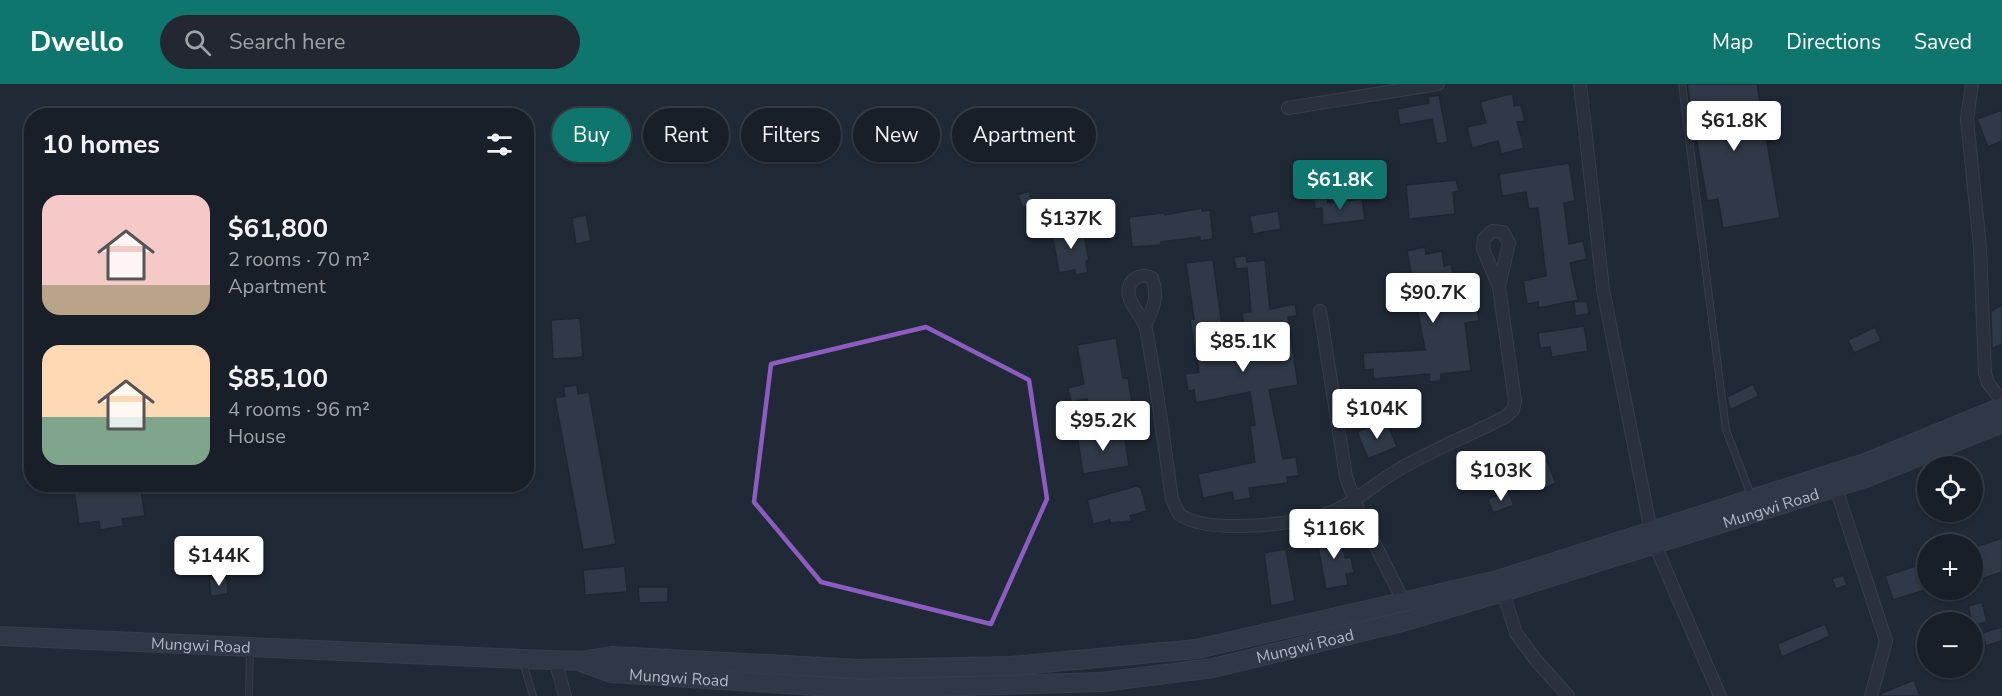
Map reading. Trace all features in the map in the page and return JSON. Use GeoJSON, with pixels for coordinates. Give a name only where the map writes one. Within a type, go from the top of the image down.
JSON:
{"type":"FeatureCollection","features":[{"type":"Feature","properties":{"kind":"main road","name":"Mungwi Road"},"geometry":{"type":"LineString","coordinates":[[580,661],[612,673],[863,689],[1102,682],[1213,668],[1406,621],[1503,592],[1653,538],[1752,499],[1865,463],[2002,407]]}},
{"type":"Feature","properties":{"kind":"main road","name":"Mungwi Road"},"geometry":{"type":"LineString","coordinates":[[0,636],[522,660],[580,661],[612,657],[860,669],[1011,666],[1197,650],[1498,580],[1836,488],[2002,423]]}},
{"type":"Feature","properties":{"kind":"street"},"geometry":{"type":"LineString","coordinates":[[1288,108],[1438,84]]}},
{"type":"Feature","properties":{"kind":"street"},"geometry":{"type":"LineString","coordinates":[[1580,84],[1603,289],[1653,538],[1720,696]]}},
{"type":"Feature","properties":{"kind":"street"},"geometry":{"type":"LineString","coordinates":[[1972,84],[1967,119],[1980,248],[1985,373],[1988,383],[2002,401]]}},
{"type":"Feature","properties":{"kind":"street"},"geometry":{"type":"LineString","coordinates":[[1145,326],[1172,499],[1179,514],[1200,524],[1244,525],[1324,515],[1399,470],[1505,417],[1513,410],[1515,401],[1499,287]]}},
{"type":"Feature","properties":{"kind":"street"},"geometry":{"type":"LineString","coordinates":[[1320,311],[1346,477],[1353,498],[1404,602]]}},
{"type":"Feature","properties":{"kind":"street"},"geometry":{"type":"LineString","coordinates":[[1836,488],[1886,641],[1871,696]]}},
{"type":"Feature","properties":{"kind":"street"},"geometry":{"type":"LineString","coordinates":[[1503,592],[1516,633],[1535,659],[1568,696]]}},
{"type":"Feature","properties":{"kind":"street"},"geometry":{"type":"LineString","coordinates":[[555,660],[565,696]]}},
{"type":"Feature","properties":{"kind":"lane"},"geometry":{"type":"LineString","coordinates":[[1682,84],[1726,430],[1752,499]]}},
{"type":"Feature","properties":{"kind":"lane"},"geometry":{"type":"LineString","coordinates":[[249,696],[250,648]]}},
{"type":"Feature","properties":{"kind":"lane"},"geometry":{"type":"LineString","coordinates":[[522,660],[533,696]]}},
{"type":"Feature","properties":{"kind":"highlighted area"},"geometry":{"type":"Polygon","coordinates":[[[926,327],[1029,380],[1047,499],[991,624],[821,582],[754,502],[771,364],[926,327]]]}},
{"type":"Feature","properties":{"kind":"building"},"geometry":{"type":"Polygon","coordinates":[[[1687,84],[1757,84],[1780,218],[1723,228],[1718,199],[1707,201],[1687,84]]]}},
{"type":"Feature","properties":{"kind":"building"},"geometry":{"type":"Polygon","coordinates":[[[1513,93],[1514,106],[1521,105],[1525,121],[1517,122],[1524,148],[1501,154],[1498,141],[1472,148],[1467,127],[1486,123],[1480,102],[1513,93]]]}},
{"type":"Feature","properties":{"kind":"building"},"geometry":{"type":"Polygon","coordinates":[[[1439,95],[1448,142],[1437,144],[1432,119],[1400,125],[1397,109],[1429,103],[1428,97],[1439,95]]]}},
{"type":"Feature","properties":{"kind":"building"},"geometry":{"type":"Polygon","coordinates":[[[2002,110],[2002,141],[1988,147],[1977,119],[2002,110]]]}},
{"type":"Feature","properties":{"kind":"building"},"geometry":{"type":"Polygon","coordinates":[[[1569,163],[1575,201],[1564,203],[1569,244],[1583,241],[1587,259],[1570,263],[1578,300],[1539,308],[1538,302],[1527,304],[1523,281],[1546,276],[1538,208],[1529,209],[1526,192],[1502,196],[1499,174],[1569,163]]]}},
{"type":"Feature","properties":{"kind":"building"},"geometry":{"type":"Polygon","coordinates":[[[1456,180],[1459,191],[1453,192],[1455,214],[1409,219],[1406,185],[1456,180]]]}},
{"type":"Feature","properties":{"kind":"building"},"geometry":{"type":"Polygon","coordinates":[[[1029,191],[1033,204],[1023,208],[1018,195],[1029,191]]]}},
{"type":"Feature","properties":{"kind":"building"},"geometry":{"type":"Polygon","coordinates":[[[1327,195],[1328,203],[1362,199],[1365,220],[1323,225],[1322,208],[1315,209],[1314,196],[1327,195]]]}},
{"type":"Feature","properties":{"kind":"building"},"geometry":{"type":"Polygon","coordinates":[[[1202,208],[1202,211],[1210,210],[1213,239],[1200,241],[1200,237],[1161,242],[1161,245],[1132,247],[1129,217],[1164,213],[1165,215],[1202,208]]]}},
{"type":"Feature","properties":{"kind":"building"},"geometry":{"type":"Polygon","coordinates":[[[1278,211],[1281,229],[1253,234],[1250,216],[1278,211]]]}},
{"type":"Feature","properties":{"kind":"building"},"geometry":{"type":"Polygon","coordinates":[[[586,215],[591,241],[576,244],[572,218],[586,215]]]}},
{"type":"Feature","properties":{"kind":"building"},"geometry":{"type":"Polygon","coordinates":[[[1082,225],[1089,260],[1086,261],[1088,273],[1075,275],[1075,270],[1059,273],[1053,239],[1056,238],[1055,229],[1082,225]]]}},
{"type":"Feature","properties":{"kind":"building"},"geometry":{"type":"Polygon","coordinates":[[[1425,247],[1426,254],[1442,251],[1444,266],[1451,264],[1456,287],[1474,285],[1479,321],[1465,323],[1471,371],[1441,374],[1441,381],[1430,382],[1429,374],[1373,379],[1373,369],[1364,370],[1363,353],[1425,350],[1407,251],[1425,247]]]}},
{"type":"Feature","properties":{"kind":"building"},"geometry":{"type":"Polygon","coordinates":[[[1246,256],[1247,262],[1265,260],[1270,309],[1295,304],[1297,316],[1288,317],[1298,385],[1269,390],[1283,459],[1296,457],[1299,476],[1287,477],[1288,483],[1249,488],[1251,498],[1234,501],[1232,492],[1203,498],[1198,474],[1255,462],[1250,426],[1255,425],[1250,392],[1196,403],[1194,390],[1188,391],[1185,374],[1199,372],[1190,320],[1194,319],[1186,263],[1213,260],[1225,347],[1248,349],[1242,313],[1251,312],[1247,268],[1236,269],[1234,257],[1246,256]]]}},
{"type":"Feature","properties":{"kind":"building"},"geometry":{"type":"Polygon","coordinates":[[[1587,301],[1589,314],[1575,316],[1574,302],[1587,301]]]}},
{"type":"Feature","properties":{"kind":"building"},"geometry":{"type":"Polygon","coordinates":[[[2002,305],[2002,344],[1992,349],[1991,311],[2002,305]]]}},
{"type":"Feature","properties":{"kind":"building"},"geometry":{"type":"Polygon","coordinates":[[[580,318],[583,357],[553,359],[551,320],[580,318]]]}},
{"type":"Feature","properties":{"kind":"building"},"geometry":{"type":"Polygon","coordinates":[[[1584,326],[1588,351],[1552,357],[1550,347],[1540,348],[1538,333],[1584,326]]]}},
{"type":"Feature","properties":{"kind":"building"},"geometry":{"type":"Polygon","coordinates":[[[1875,327],[1881,341],[1854,353],[1848,340],[1875,327]]]}},
{"type":"Feature","properties":{"kind":"building"},"geometry":{"type":"Polygon","coordinates":[[[1116,338],[1123,378],[1128,378],[1132,403],[1095,409],[1095,406],[1088,407],[1087,399],[1071,402],[1068,388],[1084,384],[1077,345],[1116,338]]]}},
{"type":"Feature","properties":{"kind":"building"},"geometry":{"type":"Polygon","coordinates":[[[1753,384],[1759,396],[1730,410],[1727,397],[1753,384]]]}},
{"type":"Feature","properties":{"kind":"building"},"geometry":{"type":"Polygon","coordinates":[[[577,385],[578,394],[589,392],[616,544],[583,550],[555,398],[565,396],[563,387],[577,385]]]}},
{"type":"Feature","properties":{"kind":"building"},"geometry":{"type":"Polygon","coordinates":[[[1386,420],[1397,447],[1368,459],[1357,432],[1386,420]]]}},
{"type":"Feature","properties":{"kind":"building"},"geometry":{"type":"Polygon","coordinates":[[[1124,431],[1129,466],[1083,474],[1077,435],[1092,432],[1093,437],[1124,431]]]}},
{"type":"Feature","properties":{"kind":"building"},"geometry":{"type":"Polygon","coordinates":[[[1547,461],[1556,483],[1536,492],[1527,469],[1547,461]]]}},
{"type":"Feature","properties":{"kind":"building"},"geometry":{"type":"Polygon","coordinates":[[[1136,486],[1141,488],[1147,511],[1130,516],[1132,521],[1110,523],[1110,520],[1093,524],[1087,500],[1136,486]]]}},
{"type":"Feature","properties":{"kind":"building"},"geometry":{"type":"Polygon","coordinates":[[[1508,491],[1514,505],[1493,513],[1488,499],[1508,491]]]}},
{"type":"Feature","properties":{"kind":"building"},"geometry":{"type":"Polygon","coordinates":[[[74,492],[141,492],[145,516],[122,519],[124,526],[100,530],[99,521],[79,524],[74,492]]]}},
{"type":"Feature","properties":{"kind":"building"},"geometry":{"type":"Polygon","coordinates":[[[1339,531],[1345,558],[1351,557],[1354,573],[1346,574],[1348,585],[1326,589],[1316,536],[1339,531]]]}},
{"type":"Feature","properties":{"kind":"building"},"geometry":{"type":"Polygon","coordinates":[[[2002,538],[2002,572],[1983,578],[1983,544],[2002,538]]]}},
{"type":"Feature","properties":{"kind":"building"},"geometry":{"type":"Polygon","coordinates":[[[1286,549],[1295,601],[1271,606],[1264,553],[1286,549]]]}},
{"type":"Feature","properties":{"kind":"building"},"geometry":{"type":"Polygon","coordinates":[[[625,566],[627,592],[585,595],[583,570],[625,566]]]}},
{"type":"Feature","properties":{"kind":"building"},"geometry":{"type":"Polygon","coordinates":[[[1917,566],[1917,592],[1893,600],[1885,576],[1917,566]]]}},
{"type":"Feature","properties":{"kind":"building"},"geometry":{"type":"Polygon","coordinates":[[[1843,575],[1847,585],[1836,589],[1832,579],[1843,575]]]}},
{"type":"Feature","properties":{"kind":"building"},"geometry":{"type":"Polygon","coordinates":[[[227,578],[228,594],[211,596],[209,579],[227,578]]]}},
{"type":"Feature","properties":{"kind":"building"},"geometry":{"type":"Polygon","coordinates":[[[638,587],[668,587],[668,602],[639,603],[638,587]]]}},
{"type":"Feature","properties":{"kind":"building"},"geometry":{"type":"Polygon","coordinates":[[[1982,602],[1987,622],[1983,623],[1983,612],[1970,612],[1968,606],[1982,602]]]}},
{"type":"Feature","properties":{"kind":"building"},"geometry":{"type":"Polygon","coordinates":[[[1825,624],[1830,636],[1782,657],[1777,644],[1825,624]]]}},
{"type":"Feature","properties":{"kind":"building"},"geometry":{"type":"Polygon","coordinates":[[[2002,627],[2002,641],[1986,646],[1983,633],[2002,627]]]}},
{"type":"Feature","properties":{"kind":"building"},"geometry":{"type":"Polygon","coordinates":[[[1914,680],[1920,696],[1880,696],[1880,694],[1914,680]]]}}]}
